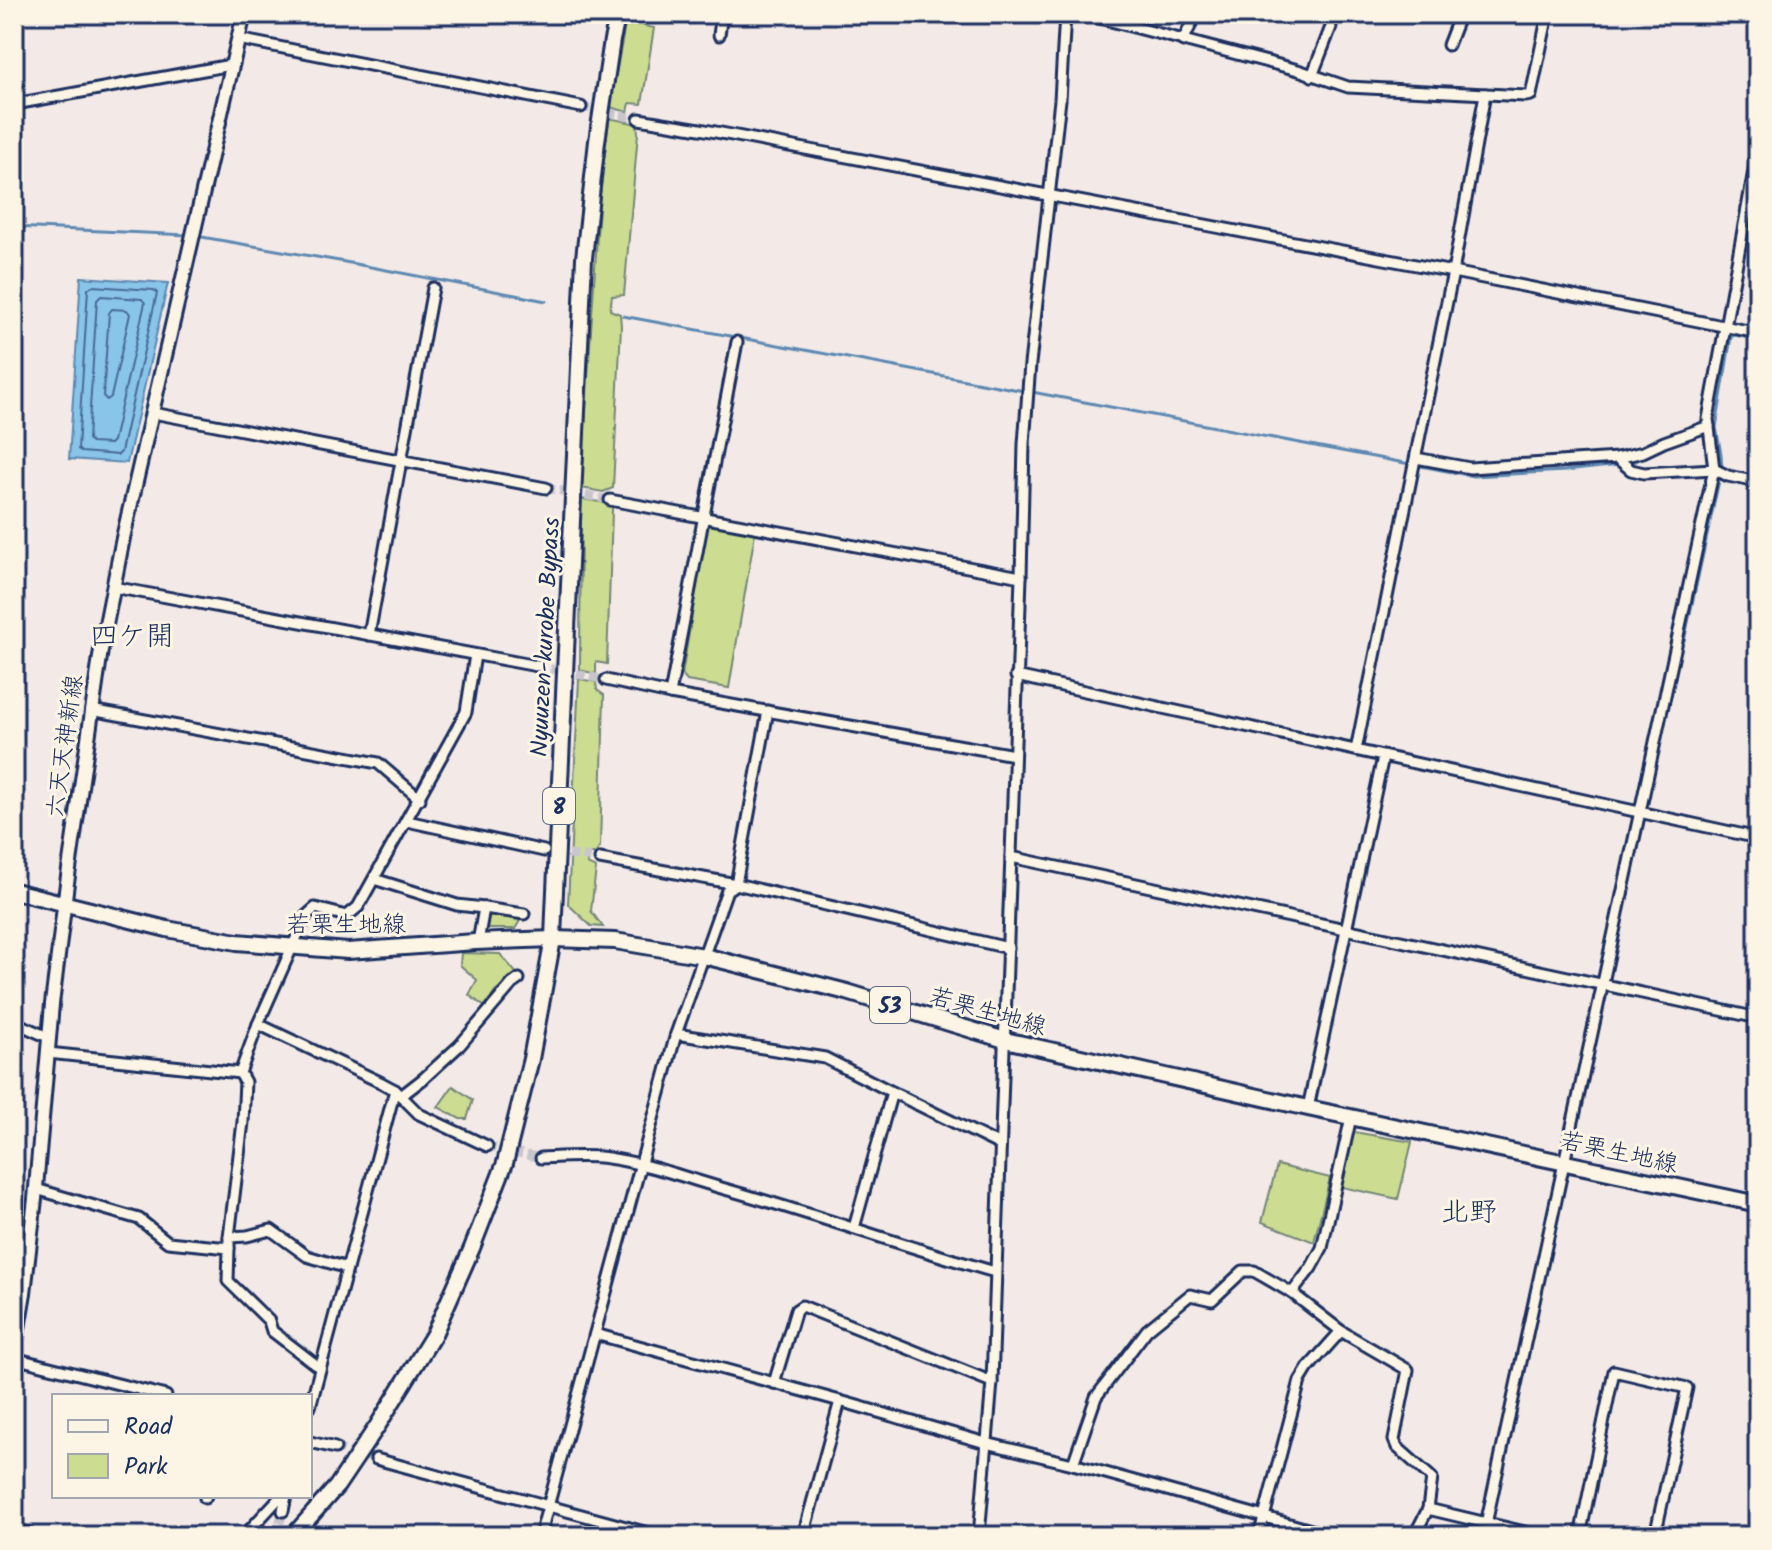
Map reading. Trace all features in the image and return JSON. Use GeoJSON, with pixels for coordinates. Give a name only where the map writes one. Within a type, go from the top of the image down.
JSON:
{"type":"FeatureCollection","features":[{"type":"Feature","properties":{"kind":"main road","name":"六天天神新線"},"geometry":{"type":"LineString","coordinates":[[14,1355],[36,1189],[64,904],[91,710],[113,587],[244,14]]}},
{"type":"Feature","properties":{"kind":"main road","name":"Nyuuzen-kurobe Bypass"},"geometry":{"type":"LineString","coordinates":[[293,1536],[337,1486],[434,1334],[505,1163],[531,1059],[553,939],[584,258],[597,141],[618,14]]}},
{"type":"Feature","properties":{"kind":"main road","name":"若栗生地線"},"geometry":{"type":"LineString","coordinates":[[14,891],[167,929],[237,942],[348,951],[553,939],[615,941],[704,956],[847,992],[1005,1040],[1758,1204]]}},
{"type":"Feature","properties":{"kind":"street"},"geometry":{"type":"LineString","coordinates":[[719,35],[722,14]]}},
{"type":"Feature","properties":{"kind":"street"},"geometry":{"type":"LineString","coordinates":[[980,1536],[992,1382],[1024,444],[1060,100],[1065,14]]}},
{"type":"Feature","properties":{"kind":"street"},"geometry":{"type":"LineString","coordinates":[[1084,14],[1298,70],[1348,87],[1531,95],[1548,14]]}},
{"type":"Feature","properties":{"kind":"street"},"geometry":{"type":"LineString","coordinates":[[1183,41],[1196,14]]}},
{"type":"Feature","properties":{"kind":"street"},"geometry":{"type":"LineString","coordinates":[[1448,45],[1460,14]]}},
{"type":"Feature","properties":{"kind":"street"},"geometry":{"type":"LineString","coordinates":[[1735,14],[1758,19]]}},
{"type":"Feature","properties":{"kind":"street"},"geometry":{"type":"LineString","coordinates":[[1312,76],[1331,27]]}},
{"type":"Feature","properties":{"kind":"street"},"geometry":{"type":"LineString","coordinates":[[238,39],[581,107]]}},
{"type":"Feature","properties":{"kind":"street"},"geometry":{"type":"LineString","coordinates":[[15,104],[231,65]]}},
{"type":"Feature","properties":{"kind":"street"},"geometry":{"type":"LineString","coordinates":[[1356,750],[1453,272],[1485,94]]}},
{"type":"Feature","properties":{"kind":"street"},"geometry":{"type":"LineString","coordinates":[[639,119],[1453,272],[1758,333]]}},
{"type":"Feature","properties":{"kind":"street"},"geometry":{"type":"LineString","coordinates":[[1486,1524],[1714,469],[1708,419],[1758,149]]}},
{"type":"Feature","properties":{"kind":"street"},"geometry":{"type":"LineString","coordinates":[[369,635],[433,288]]}},
{"type":"Feature","properties":{"kind":"street"},"geometry":{"type":"LineString","coordinates":[[670,694],[737,342]]}},
{"type":"Feature","properties":{"kind":"street"},"geometry":{"type":"LineString","coordinates":[[153,413],[546,488]]}},
{"type":"Feature","properties":{"kind":"street"},"geometry":{"type":"LineString","coordinates":[[1416,458],[1470,468],[1617,458],[1643,452],[1709,426]]}},
{"type":"Feature","properties":{"kind":"street"},"geometry":{"type":"LineString","coordinates":[[1617,458],[1631,470],[1644,473],[1714,469],[1728,476],[1758,482]]}},
{"type":"Feature","properties":{"kind":"street"},"geometry":{"type":"LineString","coordinates":[[610,500],[1021,577]]}},
{"type":"Feature","properties":{"kind":"street"},"geometry":{"type":"LineString","coordinates":[[113,587],[537,666]]}},
{"type":"Feature","properties":{"kind":"street"},"geometry":{"type":"LineString","coordinates":[[320,1368],[272,1331],[269,1321],[228,1281],[229,1237],[243,1122],[245,1082],[240,1073],[306,916],[315,908],[347,916],[358,907],[420,799],[466,712],[475,655]]}},
{"type":"Feature","properties":{"kind":"street"},"geometry":{"type":"LineString","coordinates":[[1016,676],[1758,838]]}},
{"type":"Feature","properties":{"kind":"street"},"geometry":{"type":"LineString","coordinates":[[606,680],[1014,755]]}},
{"type":"Feature","properties":{"kind":"street"},"geometry":{"type":"LineString","coordinates":[[91,710],[378,763],[420,799]]}},
{"type":"Feature","properties":{"kind":"street"},"geometry":{"type":"LineString","coordinates":[[540,1536],[676,1034],[727,890],[736,884],[768,711]]}},
{"type":"Feature","properties":{"kind":"street"},"geometry":{"type":"LineString","coordinates":[[1308,1108],[1383,757]]}},
{"type":"Feature","properties":{"kind":"street"},"geometry":{"type":"LineString","coordinates":[[407,821],[544,851]]}},
{"type":"Feature","properties":{"kind":"street"},"geometry":{"type":"LineString","coordinates":[[1011,857],[1758,1018]]}},
{"type":"Feature","properties":{"kind":"street"},"geometry":{"type":"LineString","coordinates":[[600,859],[736,884],[1008,948]]}},
{"type":"Feature","properties":{"kind":"street"},"geometry":{"type":"LineString","coordinates":[[374,879],[457,905],[524,914]]}},
{"type":"Feature","properties":{"kind":"street"},"geometry":{"type":"LineString","coordinates":[[478,942],[484,908]]}},
{"type":"Feature","properties":{"kind":"street"},"geometry":{"type":"LineString","coordinates":[[312,1399],[398,1093],[423,1079],[452,1053],[519,979]]}},
{"type":"Feature","properties":{"kind":"street"},"geometry":{"type":"LineString","coordinates":[[14,1022],[50,1038]]}},
{"type":"Feature","properties":{"kind":"street"},"geometry":{"type":"LineString","coordinates":[[258,1024],[317,1050],[398,1093],[419,1114],[487,1146]]}},
{"type":"Feature","properties":{"kind":"street"},"geometry":{"type":"LineString","coordinates":[[676,1034],[825,1058],[1000,1145]]}},
{"type":"Feature","properties":{"kind":"street"},"geometry":{"type":"LineString","coordinates":[[48,1053],[240,1073]]}},
{"type":"Feature","properties":{"kind":"street"},"geometry":{"type":"LineString","coordinates":[[854,1228],[892,1092]]}},
{"type":"Feature","properties":{"kind":"street"},"geometry":{"type":"LineString","coordinates":[[1292,1293],[1322,1248],[1351,1117]]}},
{"type":"Feature","properties":{"kind":"street"},"geometry":{"type":"LineString","coordinates":[[541,1158],[590,1156],[642,1166],[782,1205],[915,1250],[995,1272]]}},
{"type":"Feature","properties":{"kind":"street"},"geometry":{"type":"LineString","coordinates":[[36,1189],[139,1219],[168,1242],[229,1248]]}},
{"type":"Feature","properties":{"kind":"street"},"geometry":{"type":"LineString","coordinates":[[229,1237],[271,1230],[307,1256],[347,1268]]}},
{"type":"Feature","properties":{"kind":"street"},"geometry":{"type":"LineString","coordinates":[[14,1245],[29,1251]]}},
{"type":"Feature","properties":{"kind":"street"},"geometry":{"type":"LineString","coordinates":[[1073,1464],[1096,1397],[1147,1330],[1190,1295],[1212,1300],[1243,1271],[1254,1271],[1292,1293],[1341,1331],[1408,1370],[1394,1440],[1397,1447],[1432,1478],[1428,1509],[1414,1536]]}},
{"type":"Feature","properties":{"kind":"street"},"geometry":{"type":"LineString","coordinates":[[774,1383],[796,1310],[802,1306],[992,1382]]}},
{"type":"Feature","properties":{"kind":"street"},"geometry":{"type":"LineString","coordinates":[[1259,1536],[1300,1381],[1341,1331]]}},
{"type":"Feature","properties":{"kind":"street"},"geometry":{"type":"LineString","coordinates":[[595,1334],[1333,1536]]}},
{"type":"Feature","properties":{"kind":"street"},"geometry":{"type":"LineString","coordinates":[[14,1355],[159,1394]]}},
{"type":"Feature","properties":{"kind":"street"},"geometry":{"type":"LineString","coordinates":[[1580,1536],[1614,1371],[1687,1388],[1655,1536]]}},
{"type":"Feature","properties":{"kind":"street"},"geometry":{"type":"LineString","coordinates":[[803,1536],[840,1401]]}},
{"type":"Feature","properties":{"kind":"street"},"geometry":{"type":"LineString","coordinates":[[312,1442],[335,1448]]}},
{"type":"Feature","properties":{"kind":"street"},"geometry":{"type":"LineString","coordinates":[[376,1459],[659,1536]]}},
{"type":"Feature","properties":{"kind":"street"},"geometry":{"type":"LineString","coordinates":[[244,1536],[282,1498]]}},
{"type":"Feature","properties":{"kind":"street"},"geometry":{"type":"LineString","coordinates":[[283,1511],[284,1498]]}},
{"type":"Feature","properties":{"kind":"street"},"geometry":{"type":"LineString","coordinates":[[1428,1509],[1541,1536]]}},
{"type":"Feature","properties":{"kind":"street"},"geometry":{"type":"LineString","coordinates":[[14,1527],[33,1536]]}},
{"type":"Feature","properties":{"kind":"green space"},"geometry":{"type":"Polygon","coordinates":[[[627,14],[646,14],[644,26],[654,28],[642,104],[630,103],[628,112],[610,107],[627,14]]]}},
{"type":"Feature","properties":{"kind":"green space"},"geometry":{"type":"Polygon","coordinates":[[[609,118],[637,124],[638,133],[624,295],[612,296],[610,310],[620,314],[621,326],[613,488],[603,492],[581,488],[599,205],[609,118]]]}},
{"type":"Feature","properties":{"kind":"green space"},"geometry":{"type":"Polygon","coordinates":[[[581,499],[612,504],[607,664],[596,662],[596,674],[580,670],[581,499]]]}},
{"type":"Feature","properties":{"kind":"green space"},"geometry":{"type":"Polygon","coordinates":[[[707,524],[755,533],[729,688],[687,681],[682,675],[707,524]]]}},
{"type":"Feature","properties":{"kind":"green space"},"geometry":{"type":"Polygon","coordinates":[[[579,679],[596,682],[597,690],[604,695],[600,847],[595,854],[588,854],[587,864],[596,868],[591,911],[603,927],[591,926],[568,904],[579,679]]]}},
{"type":"Feature","properties":{"kind":"green space"},"geometry":{"type":"Polygon","coordinates":[[[489,913],[522,917],[515,929],[486,929],[489,913]]]}},
{"type":"Feature","properties":{"kind":"green space"},"geometry":{"type":"Polygon","coordinates":[[[461,953],[500,954],[518,975],[495,992],[485,1007],[469,995],[477,980],[460,965],[461,953]]]}},
{"type":"Feature","properties":{"kind":"green space"},"geometry":{"type":"Polygon","coordinates":[[[453,1086],[473,1100],[467,1119],[460,1119],[438,1107],[453,1086]]]}},
{"type":"Feature","properties":{"kind":"green space"},"geometry":{"type":"Polygon","coordinates":[[[1354,1132],[1412,1142],[1398,1199],[1342,1187],[1354,1132]]]}},
{"type":"Feature","properties":{"kind":"green space"},"geometry":{"type":"Polygon","coordinates":[[[1277,1165],[1330,1178],[1314,1242],[1262,1222],[1277,1165]]]}},
{"type":"Feature","properties":{"kind":"water"},"geometry":{"type":"Polygon","coordinates":[[[81,277],[168,283],[127,463],[69,459],[81,277]]]}},
{"type":"Feature","properties":{"kind":"waterway"},"geometry":{"type":"LineString","coordinates":[[14,227],[188,235]]}},
{"type":"Feature","properties":{"kind":"waterway"},"geometry":{"type":"LineString","coordinates":[[196,236],[546,301]]}},
{"type":"Feature","properties":{"kind":"waterway"},"geometry":{"type":"LineString","coordinates":[[623,316],[1024,391]]}},
{"type":"Feature","properties":{"kind":"waterway"},"geometry":{"type":"LineString","coordinates":[[1722,469],[1716,427],[1731,337],[1735,335],[1758,340]]}},
{"type":"Feature","properties":{"kind":"waterway"},"geometry":{"type":"LineString","coordinates":[[1032,392],[1473,476],[1620,465]]}},
{"type":"Feature","properties":{"kind":"waterway"},"geometry":{"type":"LineString","coordinates":[[1627,463],[1657,450]]}},
{"type":"Feature","properties":{"kind":"waterway"},"geometry":{"type":"LineString","coordinates":[[1684,641],[1720,476]]}},
{"type":"Feature","properties":{"kind":"tunnel"},"geometry":{"type":"LineString","coordinates":[[581,107],[639,119]]}},
{"type":"Feature","properties":{"kind":"tunnel"},"geometry":{"type":"LineString","coordinates":[[546,488],[610,500]]}},
{"type":"Feature","properties":{"kind":"tunnel"},"geometry":{"type":"LineString","coordinates":[[537,666],[606,680]]}},
{"type":"Feature","properties":{"kind":"tunnel"},"geometry":{"type":"LineString","coordinates":[[555,853],[600,859]]}},
{"type":"Feature","properties":{"kind":"tunnel"},"geometry":{"type":"LineString","coordinates":[[487,1146],[541,1158]]}},
{"type":"Feature","properties":{"kind":"tunnel"},"geometry":{"type":"LineString","coordinates":[[335,1448],[376,1459]]}},
{"type":"Feature","properties":{"kind":"tunnel"},"geometry":{"type":"LineString","coordinates":[[276,1536],[283,1511]]}},
{"type":"Feature","properties":{"kind":"district","name":"四ケ開"},"geometry":{"type":"Point","coordinates":[132,635]}},
{"type":"Feature","properties":{"kind":"district","name":"北野"},"geometry":{"type":"Point","coordinates":[1469,1211]}}]}
